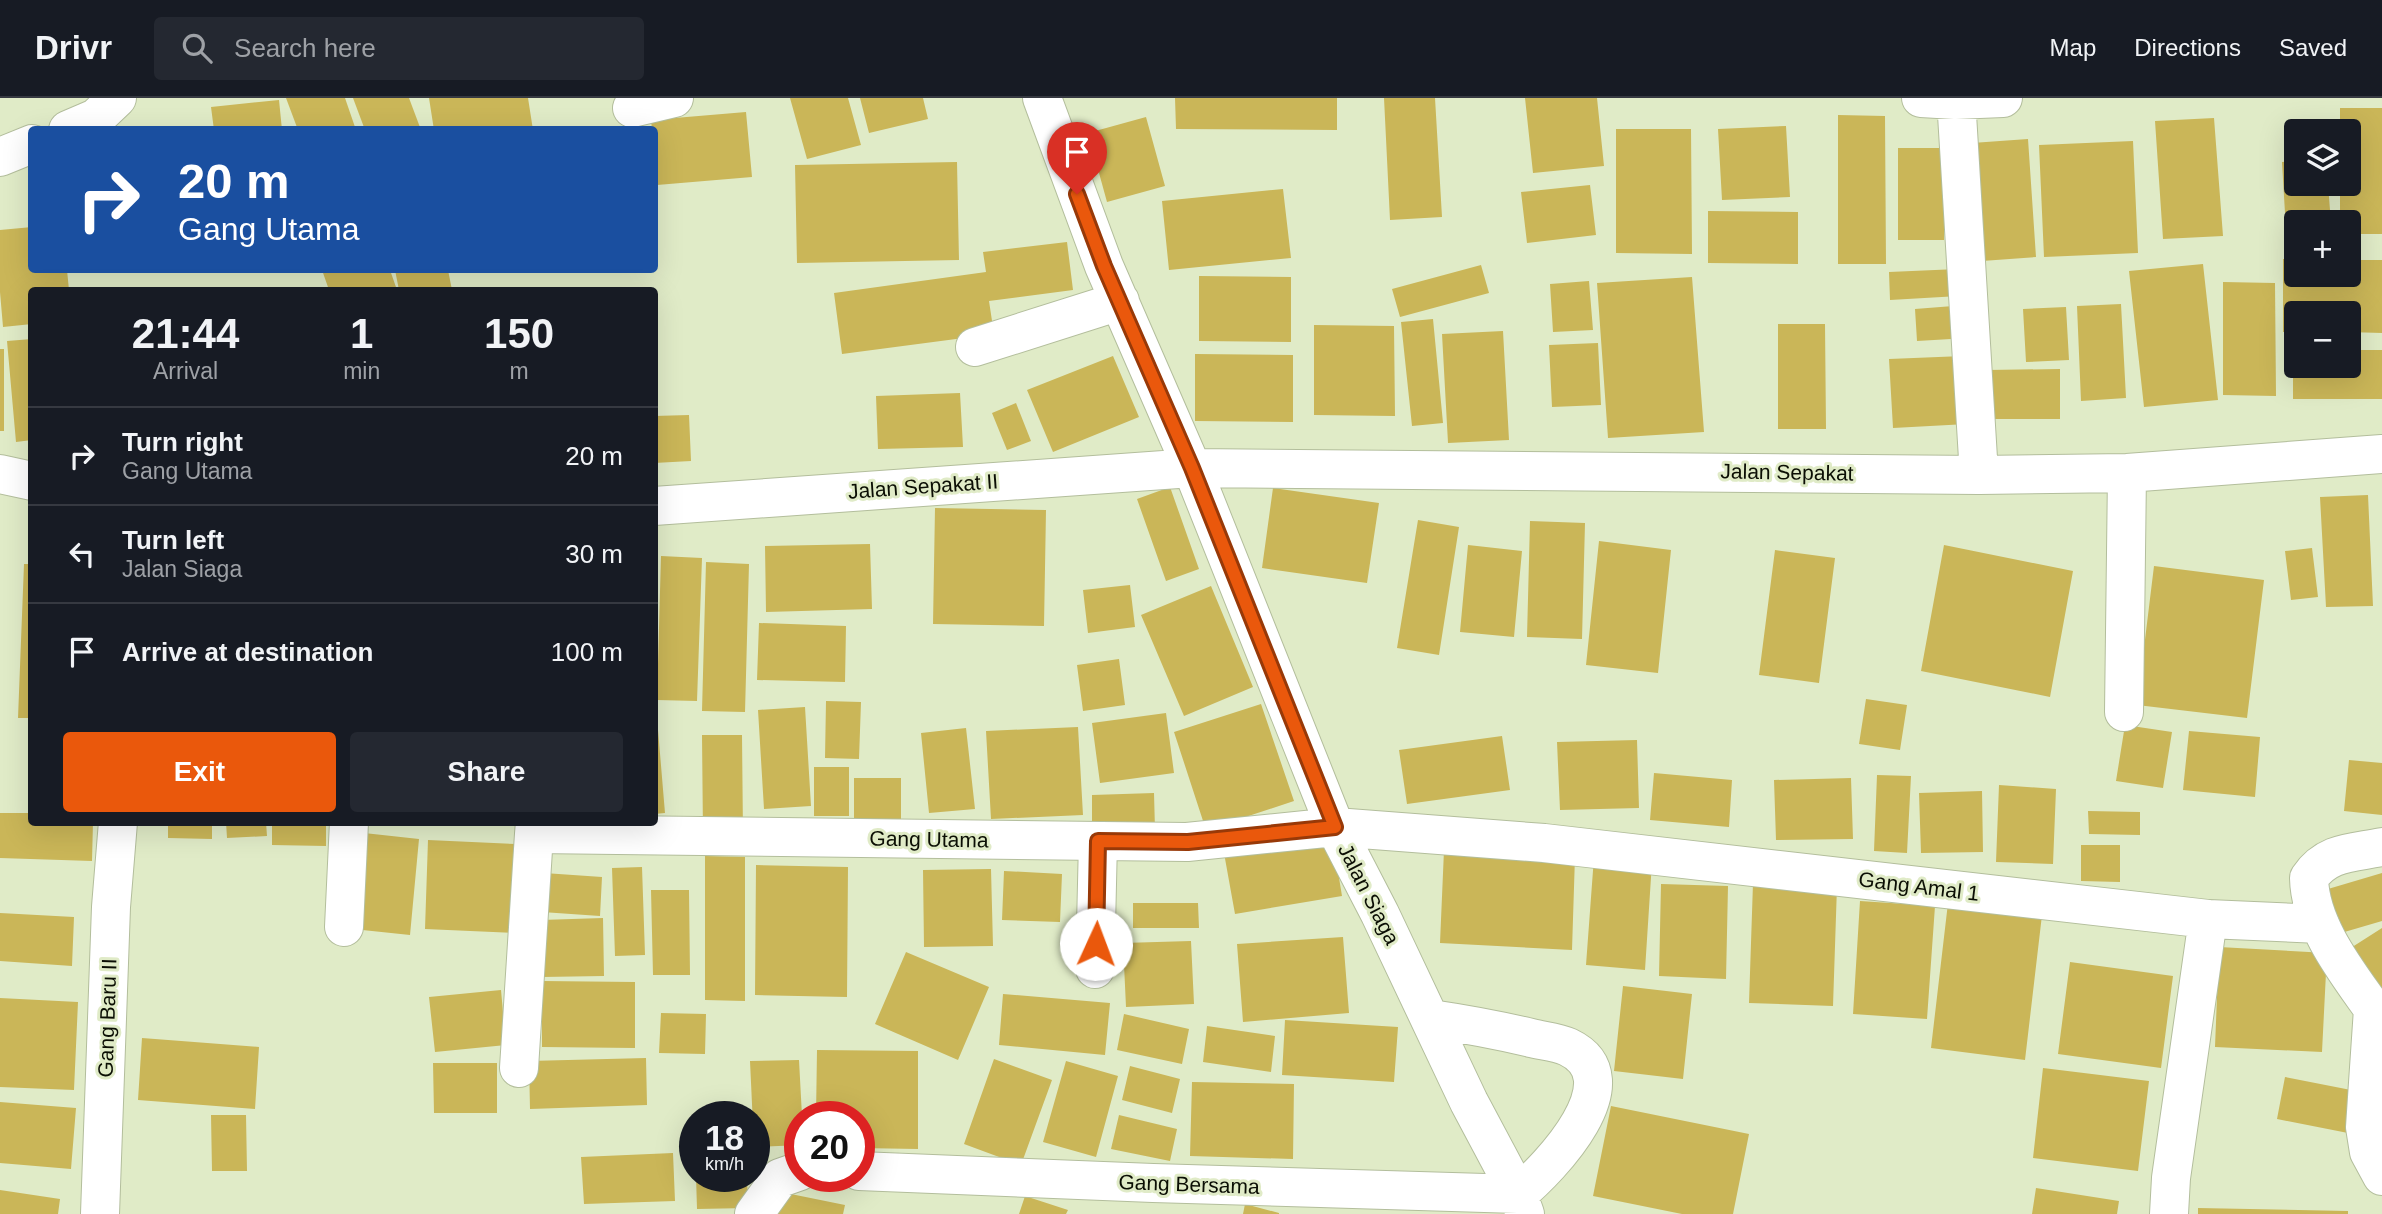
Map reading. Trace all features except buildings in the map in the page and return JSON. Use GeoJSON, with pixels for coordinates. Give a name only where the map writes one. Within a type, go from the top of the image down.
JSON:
{"type":"FeatureCollection","features":[{"type":"Feature","properties":{"kind":"street"},"geometry":{"type":"LineString","coordinates":[[77,126],[96,118],[117,98]]}},
{"type":"Feature","properties":{"kind":"street"},"geometry":{"type":"LineString","coordinates":[[632,108],[674,98]]}},
{"type":"Feature","properties":{"kind":"street","name":"Jalan Siaga"},"geometry":{"type":"LineString","coordinates":[[1042,98],[1104,266],[1192,468],[1335,827],[1380,914],[1469,1102],[1522,1204]]}},
{"type":"Feature","properties":{"kind":"street"},"geometry":{"type":"LineString","coordinates":[[1979,475],[1944,99],[2003,98]]}},
{"type":"Feature","properties":{"kind":"street"},"geometry":{"type":"LineString","coordinates":[[0,157],[28,146]]}},
{"type":"Feature","properties":{"kind":"street"},"geometry":{"type":"LineString","coordinates":[[975,347],[1120,301]]}},
{"type":"Feature","properties":{"kind":"street","name":"Jalan Sepakat"},"geometry":{"type":"LineString","coordinates":[[1192,468],[1979,475],[2127,473],[2382,454]]}},
{"type":"Feature","properties":{"kind":"street","name":"Jalan Sepakat II"},"geometry":{"type":"LineString","coordinates":[[658,506],[1192,468]]}},
{"type":"Feature","properties":{"kind":"street"},"geometry":{"type":"LineString","coordinates":[[2124,712],[2127,473]]}},
{"type":"Feature","properties":{"kind":"street"},"geometry":{"type":"LineString","coordinates":[[0,474],[28,480]]}},
{"type":"Feature","properties":{"kind":"street","name":"Gang Baru II"},"geometry":{"type":"LineString","coordinates":[[100,1214],[111,907],[118,826]]}},
{"type":"Feature","properties":{"kind":"street"},"geometry":{"type":"LineString","coordinates":[[344,927],[349,826]]}},
{"type":"Feature","properties":{"kind":"street","name":"Gang Utama"},"geometry":{"type":"LineString","coordinates":[[534,828],[1188,842],[1335,827]]}},
{"type":"Feature","properties":{"kind":"street","name":"Gang Amal 1"},"geometry":{"type":"LineString","coordinates":[[1335,827],[1544,843],[2208,919],[2320,924]]}},
{"type":"Feature","properties":{"kind":"street"},"geometry":{"type":"LineString","coordinates":[[519,1068],[534,828]]}},
{"type":"Feature","properties":{"kind":"street"},"geometry":{"type":"LineString","coordinates":[[1095,970],[1098,841]]}},
{"type":"Feature","properties":{"kind":"street"},"geometry":{"type":"LineString","coordinates":[[2382,847],[2351,852],[2326,860],[2309,878],[2309,889],[2320,924],[2347,973],[2377,1009],[2364,1127],[2369,1152],[2382,1176]]}},
{"type":"Feature","properties":{"kind":"street"},"geometry":{"type":"LineString","coordinates":[[2169,1214],[2171,1178],[2208,919]]}},
{"type":"Feature","properties":{"kind":"street"},"geometry":{"type":"LineString","coordinates":[[1430,1019],[1490,1028],[1567,1047],[1580,1056],[1592,1073],[1594,1094],[1570,1138],[1522,1204]]}},
{"type":"Feature","properties":{"kind":"street","name":"Gang Bersama"},"geometry":{"type":"LineString","coordinates":[[875,1172],[1153,1183],[1522,1204]]}},
{"type":"Feature","properties":{"kind":"street"},"geometry":{"type":"LineString","coordinates":[[754,1214],[780,1178],[784,1177]]}},
{"type":"Feature","properties":{"kind":"route"},"geometry":{"type":"LineString","coordinates":[[1077,194],[1104,266],[1192,468],[1335,827],[1188,842],[1098,841],[1096,944]]}}]}
